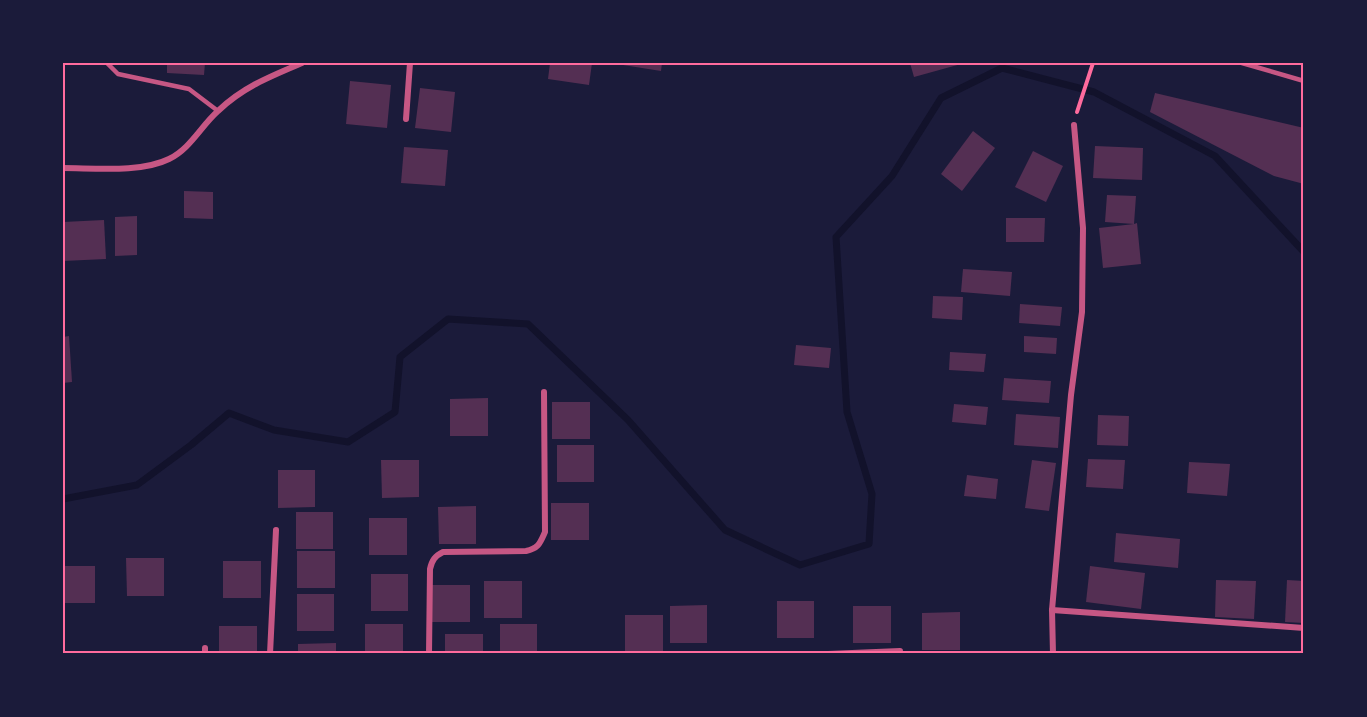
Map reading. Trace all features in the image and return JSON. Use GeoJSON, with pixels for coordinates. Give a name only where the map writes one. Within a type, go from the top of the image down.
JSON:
{"type":"FeatureCollection","features":[{"type":"Feature","properties":{"kind":"street"},"geometry":{"type":"LineString","coordinates":[[63,168],[137,168],[155,165],[169,159],[182,150],[218,111],[260,81],[302,63]]}},
{"type":"Feature","properties":{"kind":"street"},"geometry":{"type":"LineString","coordinates":[[406,119],[410,63]]}},
{"type":"Feature","properties":{"kind":"street"},"geometry":{"type":"LineString","coordinates":[[1053,654],[1052,610],[1071,395],[1082,312],[1083,228],[1074,125]]}},
{"type":"Feature","properties":{"kind":"street"},"geometry":{"type":"LineString","coordinates":[[429,654],[430,569],[431,561],[435,556],[443,552],[526,551],[535,549],[545,532],[544,392]]}},
{"type":"Feature","properties":{"kind":"street"},"geometry":{"type":"LineString","coordinates":[[270,654],[276,530]]}},
{"type":"Feature","properties":{"kind":"street"},"geometry":{"type":"LineString","coordinates":[[1052,610],[1304,628]]}},
{"type":"Feature","properties":{"kind":"street"},"geometry":{"type":"LineString","coordinates":[[828,654],[900,651]]}},
{"type":"Feature","properties":{"kind":"lane"},"geometry":{"type":"LineString","coordinates":[[107,63],[118,74],[189,88],[218,111]]}},
{"type":"Feature","properties":{"kind":"lane"},"geometry":{"type":"LineString","coordinates":[[1242,63],[1304,81]]}},
{"type":"Feature","properties":{"kind":"path"},"geometry":{"type":"LineString","coordinates":[[1074,125],[1093,63]]}},
{"type":"Feature","properties":{"kind":"building"},"geometry":{"type":"Polygon","coordinates":[[[167,63],[205,63],[204,75],[167,73],[167,63]]]}},
{"type":"Feature","properties":{"kind":"building"},"geometry":{"type":"Polygon","coordinates":[[[550,63],[592,63],[589,85],[548,79],[550,63]]]}},
{"type":"Feature","properties":{"kind":"building"},"geometry":{"type":"Polygon","coordinates":[[[624,63],[662,63],[661,71],[623,65],[624,63]]]}},
{"type":"Feature","properties":{"kind":"building"},"geometry":{"type":"Polygon","coordinates":[[[910,63],[961,63],[961,64],[914,77],[910,63]]]}},
{"type":"Feature","properties":{"kind":"building"},"geometry":{"type":"Polygon","coordinates":[[[350,81],[391,85],[387,128],[346,124],[350,81]]]}},
{"type":"Feature","properties":{"kind":"building"},"geometry":{"type":"Polygon","coordinates":[[[420,88],[455,92],[451,132],[415,128],[420,88]]]}},
{"type":"Feature","properties":{"kind":"building"},"geometry":{"type":"Polygon","coordinates":[[[1155,93],[1304,128],[1304,184],[1274,176],[1150,112],[1155,93]]]}},
{"type":"Feature","properties":{"kind":"building"},"geometry":{"type":"Polygon","coordinates":[[[973,131],[995,148],[962,191],[941,174],[973,131]]]}},
{"type":"Feature","properties":{"kind":"building"},"geometry":{"type":"Polygon","coordinates":[[[1095,146],[1143,148],[1142,180],[1093,178],[1095,146]]]}},
{"type":"Feature","properties":{"kind":"building"},"geometry":{"type":"Polygon","coordinates":[[[404,147],[448,150],[445,186],[401,183],[404,147]]]}},
{"type":"Feature","properties":{"kind":"building"},"geometry":{"type":"Polygon","coordinates":[[[1033,151],[1063,166],[1046,202],[1015,187],[1033,151]]]}},
{"type":"Feature","properties":{"kind":"building"},"geometry":{"type":"Polygon","coordinates":[[[184,191],[213,192],[213,219],[184,218],[184,191]]]}},
{"type":"Feature","properties":{"kind":"building"},"geometry":{"type":"Polygon","coordinates":[[[1107,195],[1136,196],[1134,224],[1105,222],[1107,195]]]}},
{"type":"Feature","properties":{"kind":"building"},"geometry":{"type":"Polygon","coordinates":[[[137,216],[137,255],[115,256],[115,217],[137,216]]]}},
{"type":"Feature","properties":{"kind":"building"},"geometry":{"type":"Polygon","coordinates":[[[1006,218],[1045,218],[1044,242],[1006,242],[1006,218]]]}},
{"type":"Feature","properties":{"kind":"building"},"geometry":{"type":"Polygon","coordinates":[[[104,220],[106,259],[63,261],[63,222],[104,220]]]}},
{"type":"Feature","properties":{"kind":"building"},"geometry":{"type":"Polygon","coordinates":[[[1137,223],[1141,264],[1103,268],[1099,228],[1137,223]]]}},
{"type":"Feature","properties":{"kind":"building"},"geometry":{"type":"Polygon","coordinates":[[[963,269],[1012,272],[1010,296],[961,292],[963,269]]]}},
{"type":"Feature","properties":{"kind":"building"},"geometry":{"type":"Polygon","coordinates":[[[933,296],[963,297],[962,320],[932,318],[933,296]]]}},
{"type":"Feature","properties":{"kind":"building"},"geometry":{"type":"Polygon","coordinates":[[[1020,304],[1062,307],[1060,326],[1019,323],[1020,304]]]}},
{"type":"Feature","properties":{"kind":"building"},"geometry":{"type":"Polygon","coordinates":[[[69,336],[72,382],[63,383],[63,337],[69,336]]]}},
{"type":"Feature","properties":{"kind":"building"},"geometry":{"type":"Polygon","coordinates":[[[1024,336],[1057,338],[1056,354],[1024,352],[1024,336]]]}},
{"type":"Feature","properties":{"kind":"building"},"geometry":{"type":"Polygon","coordinates":[[[796,345],[831,348],[829,368],[794,365],[796,345]]]}},
{"type":"Feature","properties":{"kind":"building"},"geometry":{"type":"Polygon","coordinates":[[[950,352],[986,354],[984,372],[949,370],[950,352]]]}},
{"type":"Feature","properties":{"kind":"building"},"geometry":{"type":"Polygon","coordinates":[[[1004,378],[1051,381],[1049,403],[1002,400],[1004,378]]]}},
{"type":"Feature","properties":{"kind":"building"},"geometry":{"type":"Polygon","coordinates":[[[488,398],[488,436],[450,436],[450,399],[488,398]]]}},
{"type":"Feature","properties":{"kind":"building"},"geometry":{"type":"Polygon","coordinates":[[[552,402],[590,402],[590,439],[552,439],[552,402]]]}},
{"type":"Feature","properties":{"kind":"building"},"geometry":{"type":"Polygon","coordinates":[[[954,404],[988,407],[986,425],[952,422],[954,404]]]}},
{"type":"Feature","properties":{"kind":"building"},"geometry":{"type":"Polygon","coordinates":[[[1016,414],[1060,417],[1058,448],[1014,445],[1016,414]]]}},
{"type":"Feature","properties":{"kind":"building"},"geometry":{"type":"Polygon","coordinates":[[[1098,415],[1129,416],[1128,446],[1097,445],[1098,415]]]}},
{"type":"Feature","properties":{"kind":"building"},"geometry":{"type":"Polygon","coordinates":[[[557,445],[594,445],[594,482],[557,482],[557,445]]]}},
{"type":"Feature","properties":{"kind":"building"},"geometry":{"type":"Polygon","coordinates":[[[1088,459],[1125,460],[1123,489],[1086,487],[1088,459]]]}},
{"type":"Feature","properties":{"kind":"building"},"geometry":{"type":"Polygon","coordinates":[[[381,460],[419,460],[419,497],[382,498],[381,460]]]}},
{"type":"Feature","properties":{"kind":"building"},"geometry":{"type":"Polygon","coordinates":[[[1032,460],[1056,463],[1049,511],[1025,508],[1032,460]]]}},
{"type":"Feature","properties":{"kind":"building"},"geometry":{"type":"Polygon","coordinates":[[[1189,462],[1230,464],[1227,496],[1187,493],[1189,462]]]}},
{"type":"Feature","properties":{"kind":"building"},"geometry":{"type":"Polygon","coordinates":[[[278,470],[315,470],[315,507],[278,508],[278,470]]]}},
{"type":"Feature","properties":{"kind":"building"},"geometry":{"type":"Polygon","coordinates":[[[967,475],[998,479],[996,499],[964,496],[967,475]]]}},
{"type":"Feature","properties":{"kind":"building"},"geometry":{"type":"Polygon","coordinates":[[[551,503],[589,503],[589,540],[551,540],[551,503]]]}},
{"type":"Feature","properties":{"kind":"building"},"geometry":{"type":"Polygon","coordinates":[[[476,506],[476,544],[439,544],[438,507],[476,506]]]}},
{"type":"Feature","properties":{"kind":"building"},"geometry":{"type":"Polygon","coordinates":[[[296,512],[333,512],[333,549],[296,549],[296,512]]]}},
{"type":"Feature","properties":{"kind":"building"},"geometry":{"type":"Polygon","coordinates":[[[369,518],[407,518],[407,555],[369,555],[369,518]]]}},
{"type":"Feature","properties":{"kind":"building"},"geometry":{"type":"Polygon","coordinates":[[[1116,533],[1180,539],[1178,568],[1114,562],[1116,533]]]}},
{"type":"Feature","properties":{"kind":"building"},"geometry":{"type":"Polygon","coordinates":[[[297,551],[335,551],[335,588],[297,588],[297,551]]]}},
{"type":"Feature","properties":{"kind":"building"},"geometry":{"type":"Polygon","coordinates":[[[126,558],[164,558],[164,596],[127,596],[126,558]]]}},
{"type":"Feature","properties":{"kind":"building"},"geometry":{"type":"Polygon","coordinates":[[[223,561],[261,561],[261,598],[223,598],[223,561]]]}},
{"type":"Feature","properties":{"kind":"building"},"geometry":{"type":"Polygon","coordinates":[[[63,566],[95,566],[95,603],[63,603],[63,566]]]}},
{"type":"Feature","properties":{"kind":"building"},"geometry":{"type":"Polygon","coordinates":[[[1090,566],[1145,573],[1141,609],[1086,602],[1090,566]]]}},
{"type":"Feature","properties":{"kind":"building"},"geometry":{"type":"Polygon","coordinates":[[[371,574],[408,574],[408,611],[371,611],[371,574]]]}},
{"type":"Feature","properties":{"kind":"building"},"geometry":{"type":"Polygon","coordinates":[[[1216,580],[1256,581],[1254,619],[1215,617],[1216,580]]]}},
{"type":"Feature","properties":{"kind":"building"},"geometry":{"type":"Polygon","coordinates":[[[1287,580],[1304,581],[1304,623],[1285,622],[1287,580]]]}},
{"type":"Feature","properties":{"kind":"building"},"geometry":{"type":"Polygon","coordinates":[[[484,581],[522,581],[522,618],[484,618],[484,581]]]}},
{"type":"Feature","properties":{"kind":"building"},"geometry":{"type":"Polygon","coordinates":[[[432,585],[470,585],[470,622],[432,622],[432,585]]]}},
{"type":"Feature","properties":{"kind":"building"},"geometry":{"type":"Polygon","coordinates":[[[297,594],[334,594],[334,631],[297,631],[297,594]]]}},
{"type":"Feature","properties":{"kind":"building"},"geometry":{"type":"Polygon","coordinates":[[[777,601],[814,601],[814,638],[777,638],[777,601]]]}},
{"type":"Feature","properties":{"kind":"building"},"geometry":{"type":"Polygon","coordinates":[[[707,605],[707,643],[670,643],[670,606],[707,605]]]}},
{"type":"Feature","properties":{"kind":"building"},"geometry":{"type":"Polygon","coordinates":[[[853,606],[891,606],[891,643],[853,643],[853,606]]]}},
{"type":"Feature","properties":{"kind":"building"},"geometry":{"type":"Polygon","coordinates":[[[960,612],[960,650],[922,650],[922,613],[960,612]]]}},
{"type":"Feature","properties":{"kind":"building"},"geometry":{"type":"Polygon","coordinates":[[[625,615],[663,615],[663,652],[625,652],[625,615]]]}},
{"type":"Feature","properties":{"kind":"building"},"geometry":{"type":"Polygon","coordinates":[[[365,624],[403,624],[403,654],[365,654],[365,624]]]}},
{"type":"Feature","properties":{"kind":"building"},"geometry":{"type":"Polygon","coordinates":[[[500,624],[537,624],[537,654],[500,654],[500,624]]]}},
{"type":"Feature","properties":{"kind":"building"},"geometry":{"type":"Polygon","coordinates":[[[219,626],[257,626],[257,654],[219,654],[219,626]]]}},
{"type":"Feature","properties":{"kind":"building"},"geometry":{"type":"Polygon","coordinates":[[[445,634],[483,634],[483,654],[445,654],[445,634]]]}},
{"type":"Feature","properties":{"kind":"building"},"geometry":{"type":"Polygon","coordinates":[[[336,643],[336,654],[298,654],[298,644],[336,643]]]}},
{"type":"Feature","properties":{"kind":"waterway"},"geometry":{"type":"LineString","coordinates":[[63,499],[137,485],[229,413],[274,430],[348,442],[395,412],[400,357],[448,319],[528,324],[628,420],[725,530],[800,565],[869,544],[872,494],[847,412],[836,237],[892,176],[941,98],[1002,68],[1094,92],[1215,156],[1304,252]]}}]}
